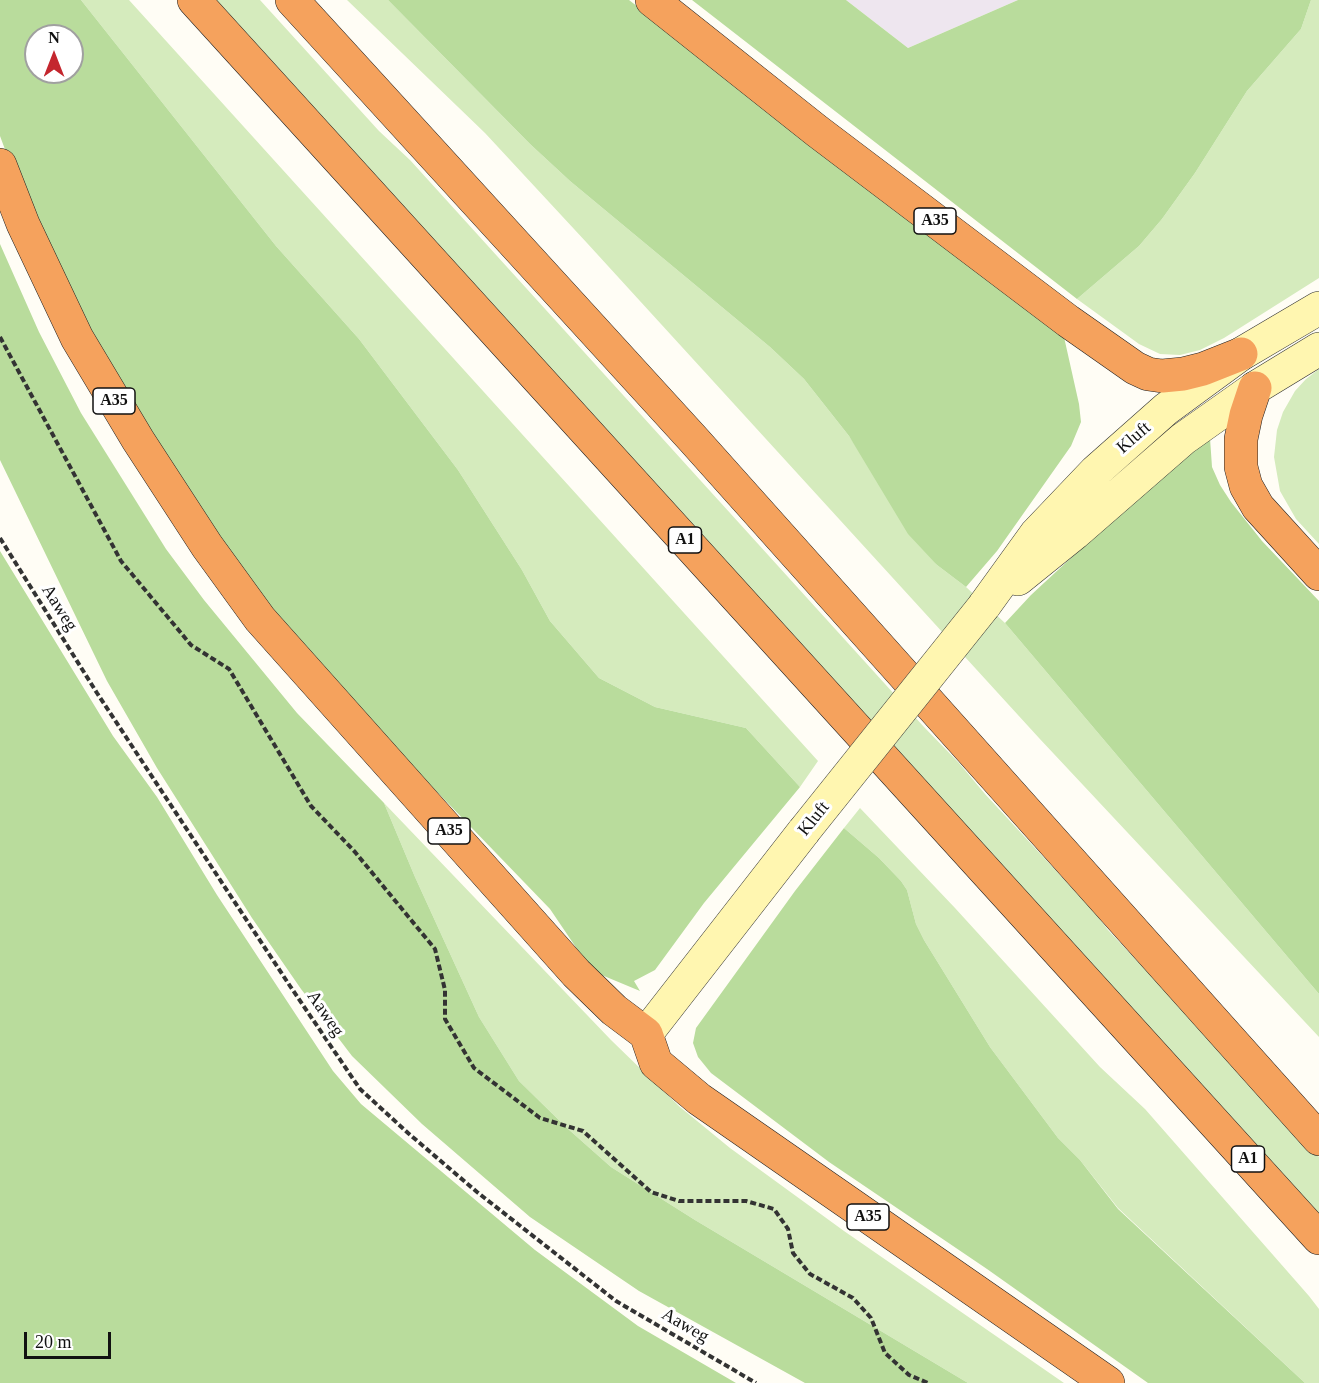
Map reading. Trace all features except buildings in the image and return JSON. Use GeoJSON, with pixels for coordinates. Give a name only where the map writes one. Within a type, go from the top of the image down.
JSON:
{"type":"FeatureCollection","features":[{"type":"Feature","properties":{"kind":"highway","name":"A1"},"geometry":{"type":"LineString","coordinates":[[194,0],[1319,1238]]}},
{"type":"Feature","properties":{"kind":"highway"},"geometry":{"type":"LineString","coordinates":[[292,0],[686,430],[1319,1139]]}},
{"type":"Feature","properties":{"kind":"highway","name":"A35"},"geometry":{"type":"LineString","coordinates":[[652,0],[817,131],[1049,307],[1136,368],[1155,375],[1183,374],[1241,354]]}},
{"type":"Feature","properties":{"kind":"highway","name":"A35"},"geometry":{"type":"LineString","coordinates":[[0,165],[23,224],[77,338],[156,469],[207,546],[260,619],[576,973],[614,1010],[646,1034],[656,1063],[699,1099],[1108,1383]]}},
{"type":"Feature","properties":{"kind":"highway"},"geometry":{"type":"LineString","coordinates":[[1255,388],[1241,440],[1241,467],[1246,486],[1258,507],[1319,574]]}},
{"type":"Feature","properties":{"kind":"main road","name":"Kluft"},"geometry":{"type":"LineString","coordinates":[[646,1034],[804,831],[984,606],[1036,534],[1096,471],[1166,409],[1241,354],[1319,308]]}},
{"type":"Feature","properties":{"kind":"main road","name":"Kluft"},"geometry":{"type":"LineString","coordinates":[[984,606],[1075,533],[1183,438],[1255,388],[1319,349]]}},
{"type":"Feature","properties":{"kind":"path"},"geometry":{"type":"LineString","coordinates":[[0,337],[121,561],[191,645],[229,669],[311,806],[356,852],[435,949],[445,990],[445,1019],[474,1068],[540,1118],[583,1131],[651,1192],[679,1201],[746,1201],[774,1209],[788,1229],[793,1253],[810,1274],[853,1298],[871,1318],[885,1353],[909,1375],[928,1383]]}},
{"type":"Feature","properties":{"kind":"path","name":"Aaweg"},"geometry":{"type":"LineString","coordinates":[[0,538],[97,693],[360,1089],[469,1184],[616,1302],[756,1383]]}},
{"type":"Feature","properties":{"kind":"shaded area"},"geometry":{"type":"Polygon","coordinates":[[[846,0],[1018,0],[908,48],[846,0]]]}},
{"type":"Feature","properties":{"kind":"green space"},"geometry":{"type":"Polygon","coordinates":[[[0,0],[81,0],[276,246],[359,339],[458,470],[522,570],[550,621],[599,678],[655,707],[746,728],[800,787],[704,903],[655,970],[634,981],[640,991],[592,971],[550,909],[359,711],[243,578],[196,513],[43,251],[0,136],[0,0]]]}},
{"type":"Feature","properties":{"kind":"green space"},"geometry":{"type":"Polygon","coordinates":[[[81,0],[129,0],[818,761],[800,787],[746,728],[655,707],[599,678],[550,621],[522,570],[458,470],[359,339],[276,246],[81,0]]]}},
{"type":"Feature","properties":{"kind":"green space"},"geometry":{"type":"Polygon","coordinates":[[[214,0],[260,0],[379,131],[410,160],[1096,914],[1108,930],[1283,1116],[1319,1157],[1319,1218],[214,0]]]}},
{"type":"Feature","properties":{"kind":"green space"},"geometry":{"type":"Polygon","coordinates":[[[347,0],[388,0],[530,144],[570,181],[770,347],[804,379],[849,436],[937,565],[966,587],[1005,623],[1319,994],[1319,1037],[1039,738],[485,133],[347,0]]]}},
{"type":"Feature","properties":{"kind":"green space"},"geometry":{"type":"Polygon","coordinates":[[[388,0],[629,0],[1064,337],[1081,422],[1071,446],[997,551],[966,587],[937,565],[908,534],[849,436],[804,379],[770,347],[570,181],[530,144],[388,0]]]}},
{"type":"Feature","properties":{"kind":"green space"},"geometry":{"type":"Polygon","coordinates":[[[692,0],[846,0],[908,48],[1018,0],[1311,0],[1301,29],[1247,91],[1195,173],[1162,219],[1139,246],[1077,299],[692,0]]]}},
{"type":"Feature","properties":{"kind":"green space"},"geometry":{"type":"Polygon","coordinates":[[[1311,0],[1319,0],[1319,278],[1224,338],[1200,350],[1180,355],[1160,354],[1139,344],[1077,299],[1139,246],[1162,219],[1195,173],[1247,91],[1301,29],[1311,0]]]}},
{"type":"Feature","properties":{"kind":"green space"},"geometry":{"type":"Polygon","coordinates":[[[0,244],[39,332],[81,413],[166,549],[204,600],[297,713],[384,803],[479,1017],[519,1081],[611,1167],[695,1220],[968,1383],[805,1383],[639,1291],[530,1217],[422,1124],[352,1056],[301,989],[252,918],[157,768],[107,681],[0,460],[0,244]]]}},
{"type":"Feature","properties":{"kind":"green space"},"geometry":{"type":"Polygon","coordinates":[[[1319,369],[1319,544],[1296,519],[1280,491],[1274,457],[1277,430],[1283,412],[1295,391],[1319,369]]]}},
{"type":"Feature","properties":{"kind":"green space"},"geometry":{"type":"Polygon","coordinates":[[[1210,438],[1212,467],[1231,502],[1262,541],[1319,601],[1319,994],[1005,623],[1031,595],[1152,483],[1210,438]]]}},
{"type":"Feature","properties":{"kind":"green space"},"geometry":{"type":"Polygon","coordinates":[[[0,551],[113,736],[157,797],[217,895],[333,1071],[361,1104],[535,1250],[638,1326],[736,1383],[0,1383],[0,551]]]}},
{"type":"Feature","properties":{"kind":"green space"},"geometry":{"type":"Polygon","coordinates":[[[384,803],[611,1040],[680,1107],[730,1148],[844,1231],[1064,1383],[968,1383],[695,1220],[611,1167],[519,1081],[479,1017],[384,803]]]}},
{"type":"Feature","properties":{"kind":"green space"},"geometry":{"type":"Polygon","coordinates":[[[860,808],[1100,1067],[1145,1109],[1309,1296],[1319,1309],[1319,1383],[1305,1383],[1118,1208],[1080,1160],[1058,1138],[990,1047],[924,940],[916,924],[907,890],[901,881],[879,858],[844,828],[860,808]]]}},
{"type":"Feature","properties":{"kind":"green space"},"geometry":{"type":"Polygon","coordinates":[[[844,828],[879,858],[901,881],[907,890],[916,924],[924,940],[990,1047],[1058,1138],[1080,1160],[1118,1209],[1305,1383],[1148,1383],[987,1269],[829,1162],[711,1073],[698,1057],[693,1043],[696,1028],[795,891],[844,828]]]}}]}
